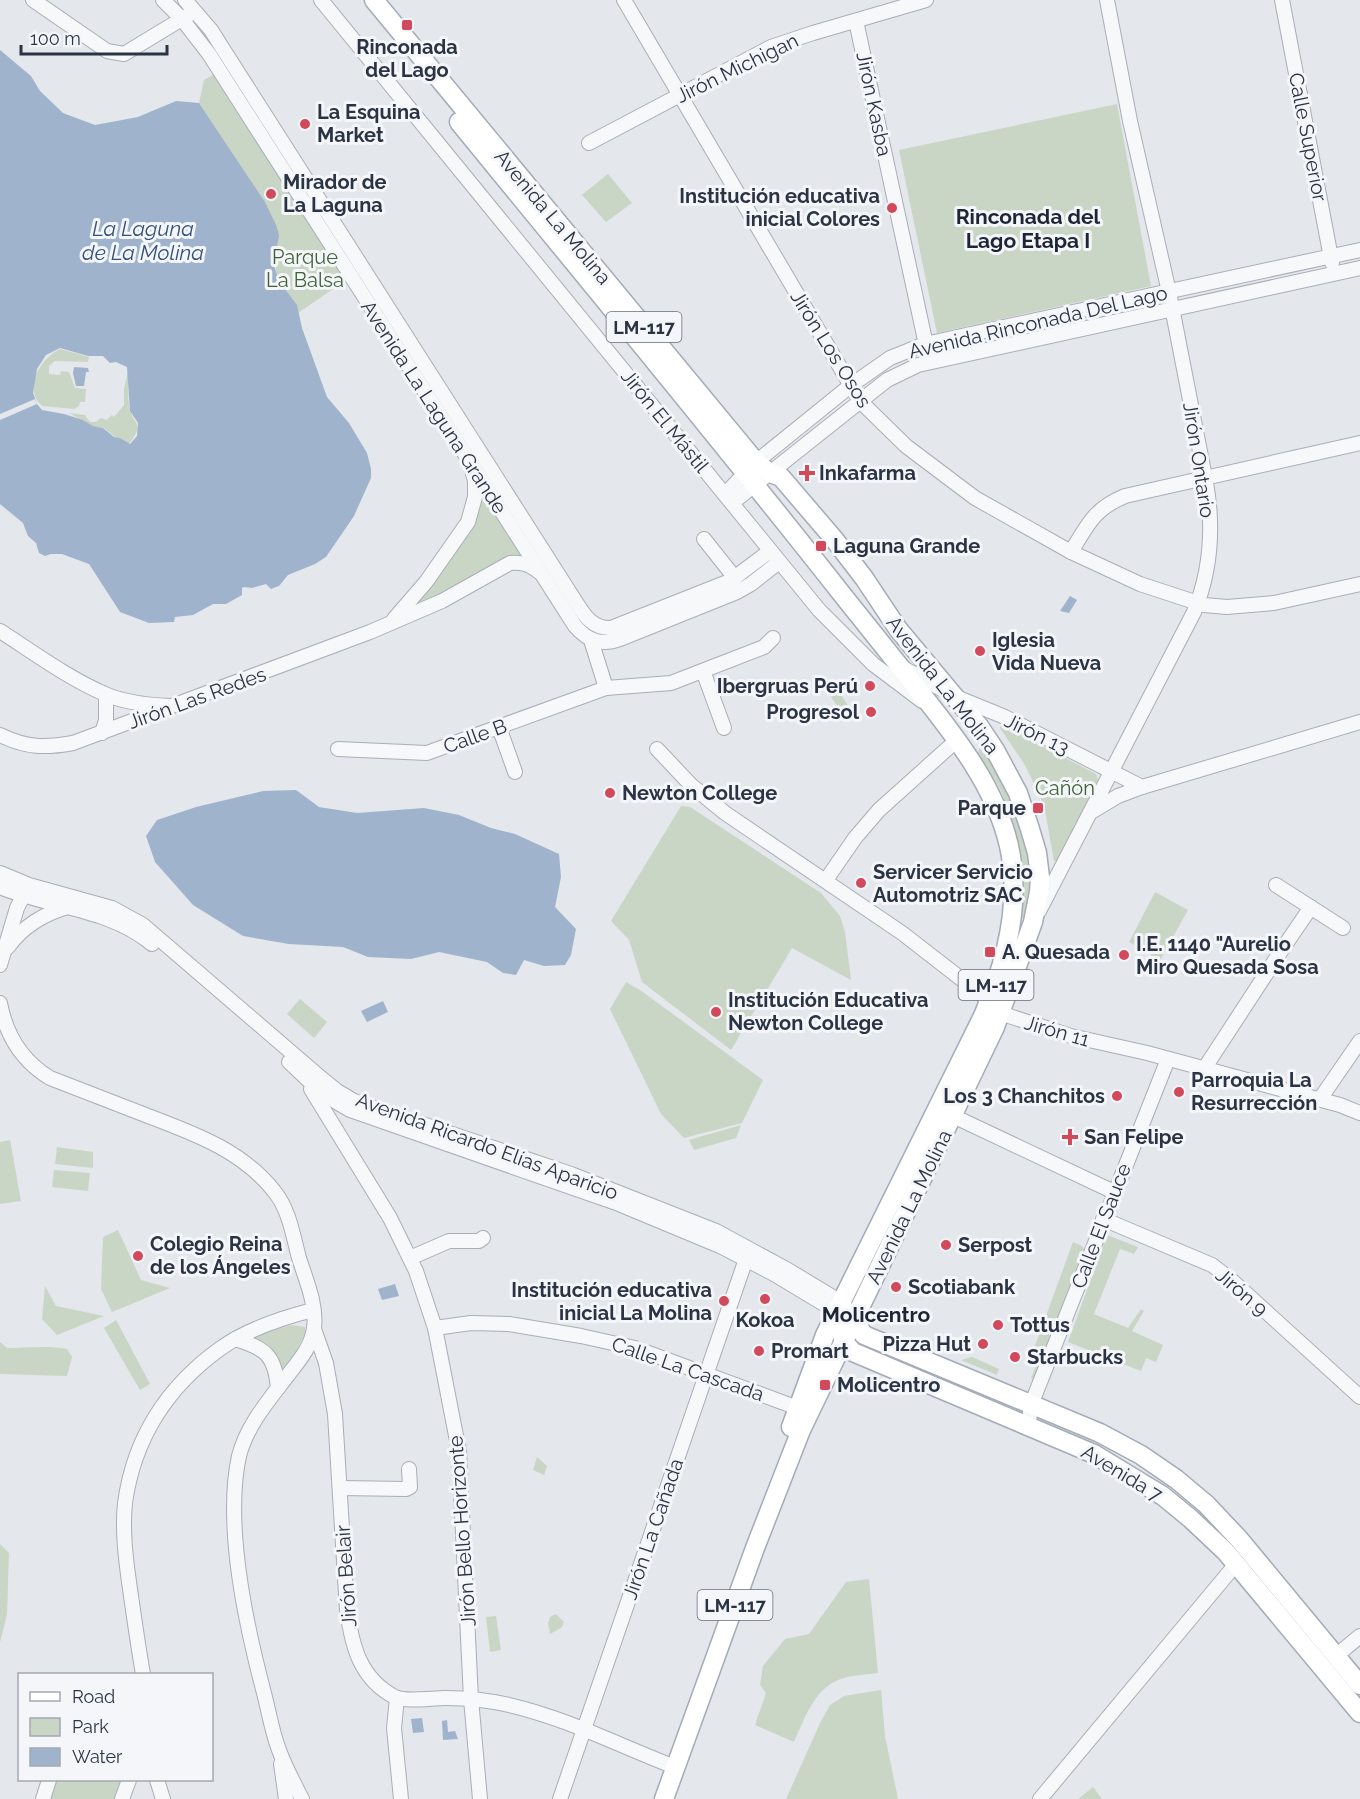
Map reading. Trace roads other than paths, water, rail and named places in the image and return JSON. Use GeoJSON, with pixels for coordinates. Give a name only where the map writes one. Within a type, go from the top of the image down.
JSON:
{"type":"FeatureCollection","features":[{"type":"Feature","properties":{"kind":"main road","name":"Avenida La Molina"},"geometry":{"type":"LineString","coordinates":[[370,1],[521,177],[756,473],[957,740],[983,781],[997,810],[1010,847],[1013,883],[1012,916],[995,1007],[953,1116],[843,1312],[825,1335],[804,1410],[670,1765],[651,1799]]}},
{"type":"Feature","properties":{"kind":"main road","name":"Avenida La Molina"},"geometry":{"type":"LineString","coordinates":[[370,1],[558,243],[756,473],[781,477],[834,539],[864,578],[898,629],[956,697],[995,750],[1018,793],[1030,829],[1038,865],[1039,892],[1033,922],[995,1007],[843,1312],[844,1342],[804,1410]]}},
{"type":"Feature","properties":{"kind":"main road"},"geometry":{"type":"LineString","coordinates":[[521,177],[558,243]]}},
{"type":"Feature","properties":{"kind":"main road","name":"Avenida 7"},"geometry":{"type":"LineString","coordinates":[[843,1312],[864,1335],[1100,1433],[1141,1455],[1176,1479],[1206,1504],[1360,1713]]}},
{"type":"Feature","properties":{"kind":"main road","name":"Avenida 7"},"geometry":{"type":"LineString","coordinates":[[844,1342],[853,1352],[1094,1454],[1138,1480],[1191,1519],[1236,1564],[1263,1581],[1337,1655],[1360,1685]]}},
{"type":"Feature","properties":{"kind":"main road","name":"Avenida La Molina"},"geometry":{"type":"LineString","coordinates":[[664,1799],[670,1765]]}},
{"type":"Feature","properties":{"kind":"street"},"geometry":{"type":"LineString","coordinates":[[33,0],[107,51],[124,54],[195,11]]}},
{"type":"Feature","properties":{"kind":"street","name":"Avenida La Laguna Grande"},"geometry":{"type":"LineString","coordinates":[[163,0],[182,19],[208,54],[541,573],[590,622],[604,628],[611,628],[734,584],[751,584],[774,556]]}},
{"type":"Feature","properties":{"kind":"street","name":"Avenida La Laguna Grande"},"geometry":{"type":"LineString","coordinates":[[184,0],[223,49],[468,432],[566,600],[575,626],[583,635],[601,643],[611,642],[734,584]]}},
{"type":"Feature","properties":{"kind":"street","name":"Jirón El Mástil"},"geometry":{"type":"LineString","coordinates":[[321,0],[819,610],[873,664],[936,712]]}},
{"type":"Feature","properties":{"kind":"street","name":"Jirón Los Osos"},"geometry":{"type":"LineString","coordinates":[[624,0],[860,401],[906,446],[956,486],[1071,552],[1126,578],[1198,603],[1227,607],[1258,606],[1360,584]]}},
{"type":"Feature","properties":{"kind":"street","name":"Jirón Michigan"},"geometry":{"type":"LineString","coordinates":[[590,143],[771,47],[926,0]]}},
{"type":"Feature","properties":{"kind":"street","name":"Jirón Ontario"},"geometry":{"type":"LineString","coordinates":[[1033,922],[1092,812],[1198,603],[1207,570],[1210,543],[1209,502],[1205,477],[1172,309],[1130,121],[1107,0]]}},
{"type":"Feature","properties":{"kind":"street","name":"Calle Superior"},"geometry":{"type":"LineString","coordinates":[[1282,0],[1334,273]]}},
{"type":"Feature","properties":{"kind":"street","name":"Jirón Kasba"},"geometry":{"type":"LineString","coordinates":[[856,21],[930,362]]}},
{"type":"Feature","properties":{"kind":"street","name":"Avenida Rinconada Del Lago"},"geometry":{"type":"LineString","coordinates":[[728,499],[850,386],[890,358],[926,344],[1360,250]]}},
{"type":"Feature","properties":{"kind":"street","name":"Avenida Rinconada Del Lago"},"geometry":{"type":"LineString","coordinates":[[756,473],[887,380],[918,365],[1360,268]]}},
{"type":"Feature","properties":{"kind":"street"},"geometry":{"type":"LineString","coordinates":[[393,343],[406,335]]}},
{"type":"Feature","properties":{"kind":"street"},"geometry":{"type":"LineString","coordinates":[[455,439],[468,432]]}},
{"type":"Feature","properties":{"kind":"street"},"geometry":{"type":"LineString","coordinates":[[1071,552],[1088,522],[1106,505],[1135,493],[1360,443]]}},
{"type":"Feature","properties":{"kind":"street","name":"Jirón Las Redes"},"geometry":{"type":"LineString","coordinates":[[390,623],[426,582],[468,522],[473,509],[475,481],[470,462]]}},
{"type":"Feature","properties":{"kind":"street"},"geometry":{"type":"LineString","coordinates":[[704,538],[734,584]]}},
{"type":"Feature","properties":{"kind":"street","name":"Jirón Las Redes"},"geometry":{"type":"LineString","coordinates":[[0,735],[16,743],[48,748],[73,743],[175,707],[370,632],[442,601],[510,563],[521,562],[541,573]]}},
{"type":"Feature","properties":{"kind":"street"},"geometry":{"type":"LineString","coordinates":[[426,582],[430,594],[442,601]]}},
{"type":"Feature","properties":{"kind":"street"},"geometry":{"type":"LineString","coordinates":[[0,631],[58,669],[106,695],[140,703],[175,707]]}},
{"type":"Feature","properties":{"kind":"street","name":"Calle B"},"geometry":{"type":"LineString","coordinates":[[338,749],[427,753],[606,688],[671,683],[764,647],[772,638]]}},
{"type":"Feature","properties":{"kind":"street"},"geometry":{"type":"LineString","coordinates":[[591,640],[606,688]]}},
{"type":"Feature","properties":{"kind":"street","name":"Jirón 13"},"geometry":{"type":"LineString","coordinates":[[900,666],[956,697],[1005,717],[1142,787]]}},
{"type":"Feature","properties":{"kind":"street"},"geometry":{"type":"LineString","coordinates":[[703,671],[724,728]]}},
{"type":"Feature","properties":{"kind":"street"},"geometry":{"type":"LineString","coordinates":[[102,733],[106,720],[106,695]]}},
{"type":"Feature","properties":{"kind":"street"},"geometry":{"type":"LineString","coordinates":[[1092,812],[1118,796],[1142,787],[1360,722]]}},
{"type":"Feature","properties":{"kind":"street"},"geometry":{"type":"LineString","coordinates":[[499,727],[515,772]]}},
{"type":"Feature","properties":{"kind":"street"},"geometry":{"type":"LineString","coordinates":[[826,880],[855,838],[879,810],[957,740]]}},
{"type":"Feature","properties":{"kind":"street","name":"Jirón 11"},"geometry":{"type":"LineString","coordinates":[[657,749],[691,785],[725,813],[920,946],[995,1007],[1019,1020],[1071,1036],[1320,1099],[1360,1113]]}},
{"type":"Feature","properties":{"kind":"street","name":"Avenida Ricardo Elías Aparicio"},"geometry":{"type":"LineString","coordinates":[[0,873],[34,892],[70,907],[108,918],[140,934],[263,1038],[323,1094],[350,1110],[619,1204],[720,1246],[843,1312]]}},
{"type":"Feature","properties":{"kind":"street"},"geometry":{"type":"LineString","coordinates":[[1276,885],[1343,928]]}},
{"type":"Feature","properties":{"kind":"street"},"geometry":{"type":"LineString","coordinates":[[2,888],[11,893],[17,908]]}},
{"type":"Feature","properties":{"kind":"street","name":"Avenida Ricardo Elías Aparicio"},"geometry":{"type":"LineString","coordinates":[[2,888],[112,908],[143,925],[337,1091],[354,1101],[571,1174],[716,1231],[788,1270],[843,1312]]}},
{"type":"Feature","properties":{"kind":"street"},"geometry":{"type":"LineString","coordinates":[[2,959],[17,908],[34,892]]}},
{"type":"Feature","properties":{"kind":"street"},"geometry":{"type":"LineString","coordinates":[[34,892],[38,920]]}},
{"type":"Feature","properties":{"kind":"street"},"geometry":{"type":"LineString","coordinates":[[2,959],[13,941],[38,920],[70,907]]}},
{"type":"Feature","properties":{"kind":"street"},"geometry":{"type":"LineString","coordinates":[[1204,1069],[1311,908]]}},
{"type":"Feature","properties":{"kind":"street"},"geometry":{"type":"LineString","coordinates":[[0,1003],[3,1020],[13,1041],[24,1058],[36,1070],[50,1078],[196,1135],[231,1152],[255,1171],[285,1207],[313,1310],[314,1329],[308,1348],[248,1431],[240,1455],[235,1527],[240,1584],[248,1626],[279,1750],[286,1799]]}},
{"type":"Feature","properties":{"kind":"street"},"geometry":{"type":"LineString","coordinates":[[1320,1099],[1360,1041]]}},
{"type":"Feature","properties":{"kind":"street","name":"Jirón Bello Horizonte"},"geometry":{"type":"LineString","coordinates":[[289,1050],[300,1072],[390,1218],[410,1258],[435,1328],[459,1451],[471,1699],[480,1799]]}},
{"type":"Feature","properties":{"kind":"street","name":"Calle El Sauce"},"geometry":{"type":"LineString","coordinates":[[1033,1428],[1029,1420],[1031,1405],[1168,1059]]}},
{"type":"Feature","properties":{"kind":"street"},"geometry":{"type":"LineString","coordinates":[[333,1125],[343,1113],[350,1110]]}},
{"type":"Feature","properties":{"kind":"street"},"geometry":{"type":"LineString","coordinates":[[953,1116],[1114,1192]]}},
{"type":"Feature","properties":{"kind":"street","name":"Jirón 9"},"geometry":{"type":"LineString","coordinates":[[1103,1219],[1212,1265],[1360,1397]]}},
{"type":"Feature","properties":{"kind":"street"},"geometry":{"type":"LineString","coordinates":[[410,1258],[448,1240],[479,1241],[483,1238]]}},
{"type":"Feature","properties":{"kind":"street","name":"Jirón La Cañada"},"geometry":{"type":"LineString","coordinates":[[560,1799],[746,1259]]}},
{"type":"Feature","properties":{"kind":"street"},"geometry":{"type":"LineString","coordinates":[[142,1673],[125,1546],[125,1504],[135,1456],[147,1429],[176,1390],[221,1348],[269,1323],[313,1310]]}},
{"type":"Feature","properties":{"kind":"street","name":"Calle La Cascada"},"geometry":{"type":"LineString","coordinates":[[435,1328],[471,1323],[509,1324],[581,1335],[635,1348],[804,1410]]}},
{"type":"Feature","properties":{"kind":"street","name":"Jirón Belair"},"geometry":{"type":"LineString","coordinates":[[314,1329],[326,1363],[335,1414],[347,1610],[351,1640],[360,1663],[377,1684],[397,1698]]}},
{"type":"Feature","properties":{"kind":"street"},"geometry":{"type":"LineString","coordinates":[[236,1340],[254,1345],[267,1355],[276,1370],[278,1388]]}},
{"type":"Feature","properties":{"kind":"street"},"geometry":{"type":"LineString","coordinates":[[340,1488],[406,1490],[410,1487],[409,1469]]}},
{"type":"Feature","properties":{"kind":"street"},"geometry":{"type":"LineString","coordinates":[[1040,1799],[1236,1564]]}},
{"type":"Feature","properties":{"kind":"street"},"geometry":{"type":"LineString","coordinates":[[1337,1655],[1360,1636]]}},
{"type":"Feature","properties":{"kind":"street"},"geometry":{"type":"LineString","coordinates":[[401,1799],[394,1728],[397,1698],[471,1699],[506,1704],[538,1712],[670,1765]]}},
{"type":"Feature","properties":{"kind":"street"},"geometry":{"type":"LineString","coordinates":[[279,1750],[302,1799]]}},
{"type":"Feature","properties":{"kind":"street"},"geometry":{"type":"LineString","coordinates":[[43,1799],[49,1781]]}},
{"type":"Feature","properties":{"kind":"street"},"geometry":{"type":"LineString","coordinates":[[122,1799],[128,1781]]}},
{"type":"Feature","properties":{"kind":"street"},"geometry":{"type":"LineString","coordinates":[[158,1781],[163,1799]]}},
{"type":"Feature","properties":{"kind":"water","name":"La Laguna de La Molina"},"geometry":{"type":"Polygon","coordinates":[[[0,50],[31,76],[40,91],[63,113],[95,125],[138,117],[176,101],[199,103],[265,202],[276,225],[279,235],[274,265],[276,272],[282,285],[297,305],[302,328],[327,397],[349,423],[367,453],[371,478],[354,516],[326,557],[288,575],[279,586],[271,589],[266,584],[252,588],[244,587],[242,595],[226,604],[213,604],[193,615],[175,617],[174,622],[149,623],[120,612],[89,564],[62,554],[45,556],[39,553],[36,543],[28,536],[23,523],[0,504],[0,50]],[[60,348],[46,355],[37,369],[33,393],[37,404],[42,410],[64,414],[103,428],[114,437],[130,444],[137,436],[138,423],[130,411],[127,367],[116,362],[110,363],[103,356],[88,356],[60,348]]]}},
{"type":"Feature","properties":{"kind":"water"},"geometry":{"type":"Polygon","coordinates":[[[74,367],[88,368],[89,372],[86,372],[84,386],[76,386],[74,367]]]}},
{"type":"Feature","properties":{"kind":"water"},"geometry":{"type":"Polygon","coordinates":[[[1070,596],[1077,600],[1069,613],[1060,611],[1070,596]]]}},
{"type":"Feature","properties":{"kind":"water"},"geometry":{"type":"Polygon","coordinates":[[[296,790],[319,807],[357,813],[424,808],[459,815],[491,828],[515,834],[559,854],[561,877],[555,907],[576,929],[571,955],[565,965],[544,966],[524,960],[516,975],[503,973],[487,962],[439,952],[411,959],[368,957],[343,947],[289,944],[243,936],[193,905],[155,862],[146,836],[157,820],[196,807],[263,791],[296,790]]]}},
{"type":"Feature","properties":{"kind":"water"},"geometry":{"type":"Polygon","coordinates":[[[383,1001],[388,1012],[367,1022],[361,1011],[383,1001]]]}},
{"type":"Feature","properties":{"kind":"water"},"geometry":{"type":"Polygon","coordinates":[[[395,1284],[399,1296],[382,1300],[378,1289],[395,1284]]]}},
{"type":"Feature","properties":{"kind":"water"},"geometry":{"type":"Polygon","coordinates":[[[422,1718],[424,1732],[413,1733],[411,1719],[422,1718]]]}},
{"type":"Feature","properties":{"kind":"water"},"geometry":{"type":"Polygon","coordinates":[[[447,1720],[448,1732],[455,1731],[458,1739],[443,1740],[442,1721],[447,1720]]]}},
{"type":"Feature","properties":{"kind":"place","name":"Rinconada del Lago"},"geometry":{"type":"Point","coordinates":[407,25]}},
{"type":"Feature","properties":{"kind":"place","name":"La Esquina Market"},"geometry":{"type":"Point","coordinates":[305,124]}},
{"type":"Feature","properties":{"kind":"place","name":"Mirador de La Laguna"},"geometry":{"type":"Point","coordinates":[271,194]}},
{"type":"Feature","properties":{"kind":"place","name":"Institución educativa inicial Colores"},"geometry":{"type":"Point","coordinates":[892,208]}},
{"type":"Feature","properties":{"kind":"place","name":"Inkafarma"},"geometry":{"type":"Point","coordinates":[807,473]}},
{"type":"Feature","properties":{"kind":"place","name":"Laguna Grande"},"geometry":{"type":"Point","coordinates":[821,546]}},
{"type":"Feature","properties":{"kind":"place","name":"Iglesia Vida Nueva"},"geometry":{"type":"Point","coordinates":[980,651]}},
{"type":"Feature","properties":{"kind":"place","name":"Ibergruas Perú"},"geometry":{"type":"Point","coordinates":[870,686]}},
{"type":"Feature","properties":{"kind":"place","name":"Progresol"},"geometry":{"type":"Point","coordinates":[871,712]}},
{"type":"Feature","properties":{"kind":"place","name":"Newton College"},"geometry":{"type":"Point","coordinates":[610,793]}},
{"type":"Feature","properties":{"kind":"place","name":"Parque"},"geometry":{"type":"Point","coordinates":[1038,808]}},
{"type":"Feature","properties":{"kind":"place","name":"Servicer Servicio Automotriz SAC"},"geometry":{"type":"Point","coordinates":[861,883]}},
{"type":"Feature","properties":{"kind":"place","name":"A. Quesada"},"geometry":{"type":"Point","coordinates":[990,952]}},
{"type":"Feature","properties":{"kind":"place","name":"I.E. 1140 \"Aurelio Miro Quesada Sosa"},"geometry":{"type":"Point","coordinates":[1124,955]}},
{"type":"Feature","properties":{"kind":"place","name":"Institución Educativa Newton College"},"geometry":{"type":"Point","coordinates":[716,1012]}},
{"type":"Feature","properties":{"kind":"place","name":"Parroquia La Resurrección"},"geometry":{"type":"Point","coordinates":[1179,1092]}},
{"type":"Feature","properties":{"kind":"place","name":"Los 3 Chanchitos"},"geometry":{"type":"Point","coordinates":[1117,1096]}},
{"type":"Feature","properties":{"kind":"place","name":"San Felipe"},"geometry":{"type":"Point","coordinates":[1070,1137]}},
{"type":"Feature","properties":{"kind":"place","name":"Serpost"},"geometry":{"type":"Point","coordinates":[946,1245]}},
{"type":"Feature","properties":{"kind":"place","name":"Colegio Reina de los Ángeles"},"geometry":{"type":"Point","coordinates":[138,1256]}},
{"type":"Feature","properties":{"kind":"place","name":"Scotiabank"},"geometry":{"type":"Point","coordinates":[896,1287]}},
{"type":"Feature","properties":{"kind":"place","name":"Kokoa"},"geometry":{"type":"Point","coordinates":[765,1299]}},
{"type":"Feature","properties":{"kind":"place","name":"Institución educativa inicial La Molina"},"geometry":{"type":"Point","coordinates":[724,1301]}},
{"type":"Feature","properties":{"kind":"place","name":"Tottus"},"geometry":{"type":"Point","coordinates":[998,1325]}},
{"type":"Feature","properties":{"kind":"place","name":"Pizza Hut"},"geometry":{"type":"Point","coordinates":[983,1344]}},
{"type":"Feature","properties":{"kind":"place","name":"Promart"},"geometry":{"type":"Point","coordinates":[759,1351]}},
{"type":"Feature","properties":{"kind":"place","name":"Starbucks"},"geometry":{"type":"Point","coordinates":[1015,1357]}},
{"type":"Feature","properties":{"kind":"place","name":"Molicentro"},"geometry":{"type":"Point","coordinates":[825,1385]}},
{"type":"Feature","properties":{"kind":"district","name":"Rinconada del Lago Etapa I"},"geometry":{"type":"Point","coordinates":[1028,228]}},
{"type":"Feature","properties":{"kind":"district","name":"Molicentro"},"geometry":{"type":"Point","coordinates":[876,1314]}},
{"type":"Feature","properties":{"kind":"park label","name":"Parque La Balsa"},"geometry":{"type":"Point","coordinates":[305,268]}},
{"type":"Feature","properties":{"kind":"park label","name":"Cañón"},"geometry":{"type":"Point","coordinates":[1065,788]}}]}
